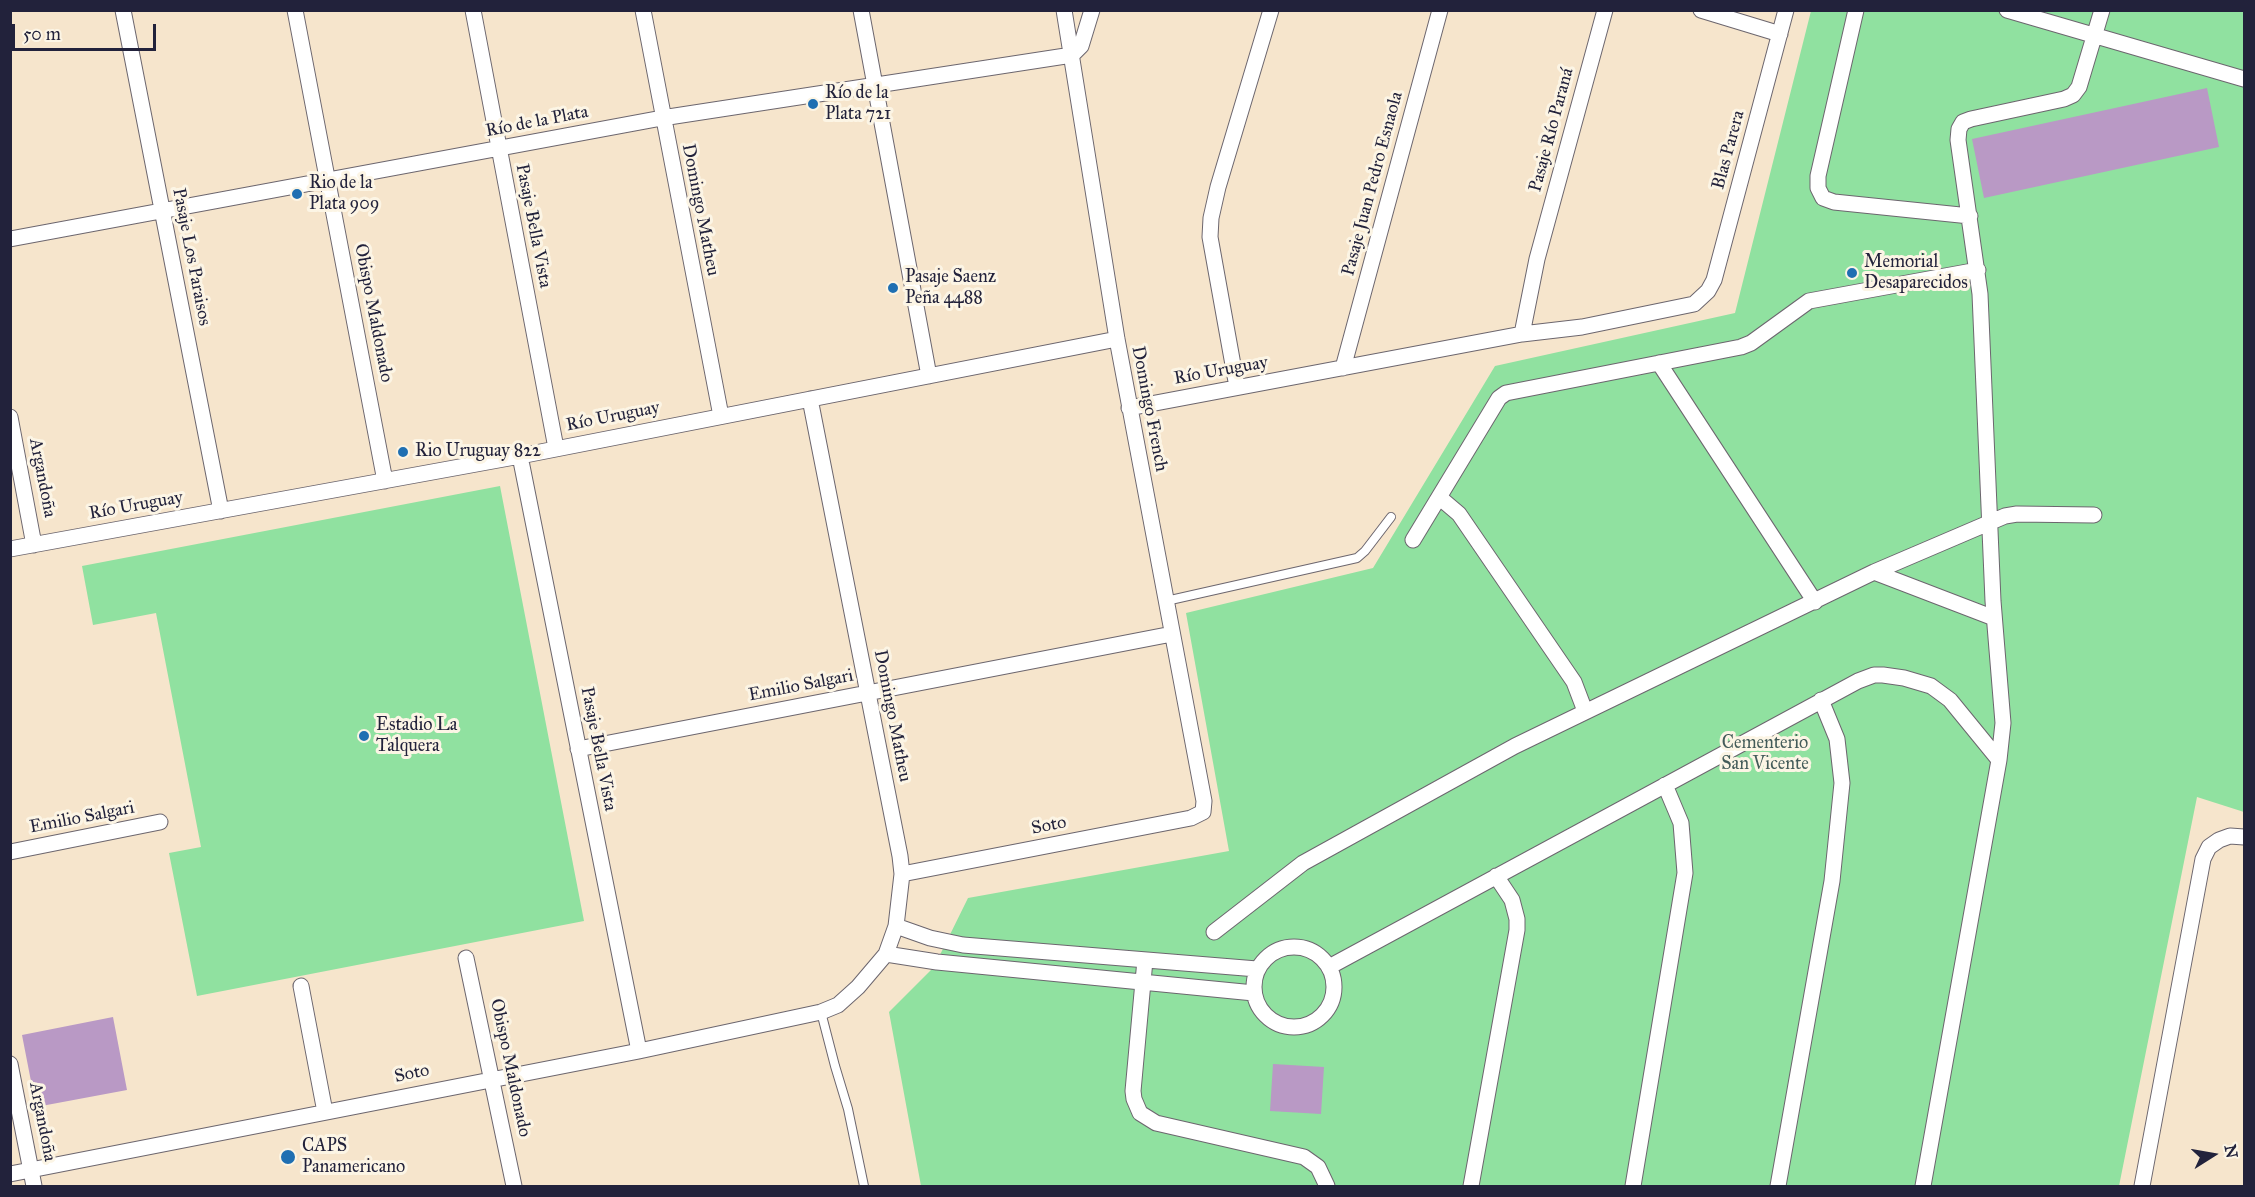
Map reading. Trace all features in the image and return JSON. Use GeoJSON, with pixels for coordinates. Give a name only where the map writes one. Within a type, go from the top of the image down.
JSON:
{"type":"FeatureCollection","features":[{"type":"Feature","properties":{"kind":"street","name":"Pasaje Los Paraisos"},"geometry":{"type":"LineString","coordinates":[[123,10],[221,511]]}},
{"type":"Feature","properties":{"kind":"street","name":"Obispo Maldonado"},"geometry":{"type":"LineString","coordinates":[[295,10],[385,481]]}},
{"type":"Feature","properties":{"kind":"street","name":"Pasaje Bella Vista"},"geometry":{"type":"LineString","coordinates":[[473,10],[556,448]]}},
{"type":"Feature","properties":{"kind":"street","name":"Domingo Matheu"},"geometry":{"type":"LineString","coordinates":[[643,10],[721,416]]}},
{"type":"Feature","properties":{"kind":"street"},"geometry":{"type":"LineString","coordinates":[[861,10],[929,376]]}},
{"type":"Feature","properties":{"kind":"street","name":"Domingo French"},"geometry":{"type":"LineString","coordinates":[[1064,10],[1117,339],[1204,801],[1203,812]]}},
{"type":"Feature","properties":{"kind":"street"},"geometry":{"type":"LineString","coordinates":[[1072,55],[1081,46],[1092,10]]}},
{"type":"Feature","properties":{"kind":"street"},"geometry":{"type":"LineString","coordinates":[[1237,387],[1210,237],[1210,218],[1271,10]]}},
{"type":"Feature","properties":{"kind":"street","name":"Pasaje Juan Pedro Esnaola"},"geometry":{"type":"LineString","coordinates":[[1343,368],[1440,10]]}},
{"type":"Feature","properties":{"kind":"street","name":"Pasaje Río Paraná"},"geometry":{"type":"LineString","coordinates":[[1522,334],[1537,259],[1605,10]]}},
{"type":"Feature","properties":{"kind":"street"},"geometry":{"type":"LineString","coordinates":[[1701,10],[1780,34]]}},
{"type":"Feature","properties":{"kind":"street","name":"Blas Parera"},"geometry":{"type":"LineString","coordinates":[[1582,327],[1686,308],[1703,297],[1714,280],[1786,10]]}},
{"type":"Feature","properties":{"kind":"street"},"geometry":{"type":"LineString","coordinates":[[1856,10],[1818,176],[1818,188],[1824,198],[1834,202],[1970,216]]}},
{"type":"Feature","properties":{"kind":"street"},"geometry":{"type":"LineString","coordinates":[[2007,10],[2244,79]]}},
{"type":"Feature","properties":{"kind":"street"},"geometry":{"type":"LineString","coordinates":[[1923,1186],[1999,760],[2003,723],[1994,618],[1978,270],[1958,140],[1959,129],[1963,122],[2073,95],[2079,87],[2102,10]]}},
{"type":"Feature","properties":{"kind":"street","name":"Río de la Plata"},"geometry":{"type":"LineString","coordinates":[[10,239],[328,182],[662,118],[1072,55]]}},
{"type":"Feature","properties":{"kind":"street"},"geometry":{"type":"LineString","coordinates":[[1413,540],[1499,398],[1506,393],[1741,347],[1751,343],[1801,304],[1809,301],[1978,270]]}},
{"type":"Feature","properties":{"kind":"street","name":"Río Uruguay"},"geometry":{"type":"LineString","coordinates":[[1129,408],[1522,334],[1582,327]]}},
{"type":"Feature","properties":{"kind":"street","name":"Río Uruguay"},"geometry":{"type":"LineString","coordinates":[[10,549],[520,456],[1117,339]]}},
{"type":"Feature","properties":{"kind":"street"},"geometry":{"type":"LineString","coordinates":[[1659,363],[1815,602]]}},
{"type":"Feature","properties":{"kind":"street","name":"Domingo Matheu"},"geometry":{"type":"LineString","coordinates":[[810,399],[902,874],[896,926],[886,954],[846,998],[838,1005],[821,1012]]}},
{"type":"Feature","properties":{"kind":"street","name":"Argandoña"},"geometry":{"type":"LineString","coordinates":[[10,417],[34,545]]}},
{"type":"Feature","properties":{"kind":"street","name":"Pasaje Bella Vista"},"geometry":{"type":"LineString","coordinates":[[520,456],[639,1051]]}},
{"type":"Feature","properties":{"kind":"street"},"geometry":{"type":"LineString","coordinates":[[1439,497],[1459,514],[1575,682],[1585,711]]}},
{"type":"Feature","properties":{"kind":"street"},"geometry":{"type":"LineString","coordinates":[[1214,932],[1303,862],[1515,746],[1874,572],[1989,521],[2017,514],[2094,515]]}},
{"type":"Feature","properties":{"kind":"street"},"geometry":{"type":"LineString","coordinates":[[1874,572],[1994,618]]}},
{"type":"Feature","properties":{"kind":"street","name":"Emilio Salgari"},"geometry":{"type":"LineString","coordinates":[[578,749],[1172,634]]}},
{"type":"Feature","properties":{"kind":"street"},"geometry":{"type":"LineString","coordinates":[[1329,967],[1821,700],[1874,675],[1904,678],[1931,686],[1950,700],[1999,760]]}},
{"type":"Feature","properties":{"kind":"street"},"geometry":{"type":"LineString","coordinates":[[1778,1186],[1832,881],[1842,783],[1837,739],[1821,700]]}},
{"type":"Feature","properties":{"kind":"street"},"geometry":{"type":"LineString","coordinates":[[1633,1186],[1685,873],[1681,823],[1665,785]]}},
{"type":"Feature","properties":{"kind":"street","name":"Soto"},"geometry":{"type":"LineString","coordinates":[[902,874],[1191,818],[1203,812]]}},
{"type":"Feature","properties":{"kind":"street","name":"Emilio Salgari"},"geometry":{"type":"LineString","coordinates":[[10,852],[160,822]]}},
{"type":"Feature","properties":{"kind":"street"},"geometry":{"type":"LineString","coordinates":[[2142,1186],[2198,873],[2209,847],[2237,837]]}},
{"type":"Feature","properties":{"kind":"street"},"geometry":{"type":"LineString","coordinates":[[1471,1186],[1517,930],[1517,919],[1512,900],[1496,876]]}},
{"type":"Feature","properties":{"kind":"street"},"geometry":{"type":"LineString","coordinates":[[896,926],[930,938],[963,945],[1257,969]]}},
{"type":"Feature","properties":{"kind":"street"},"geometry":{"type":"LineString","coordinates":[[1292,946],[1311,950],[1329,967],[1334,980],[1334,994],[1329,1007],[1319,1018],[1307,1025],[1293,1027],[1280,1025],[1263,1012],[1254,993],[1254,981],[1257,969],[1274,951],[1292,946]]}},
{"type":"Feature","properties":{"kind":"street"},"geometry":{"type":"LineString","coordinates":[[886,954],[937,962],[1254,993]]}},
{"type":"Feature","properties":{"kind":"street","name":"Obispo Maldonado"},"geometry":{"type":"LineString","coordinates":[[466,957],[514,1186]]}},
{"type":"Feature","properties":{"kind":"street"},"geometry":{"type":"LineString","coordinates":[[1145,960],[1133,1091],[1140,1113],[1156,1123],[1304,1157],[1318,1167],[1327,1186]]}},
{"type":"Feature","properties":{"kind":"street"},"geometry":{"type":"LineString","coordinates":[[301,986],[325,1112]]}},
{"type":"Feature","properties":{"kind":"street","name":"Soto"},"geometry":{"type":"LineString","coordinates":[[10,1174],[639,1051],[821,1012]]}},
{"type":"Feature","properties":{"kind":"street","name":"Argandoña"},"geometry":{"type":"LineString","coordinates":[[10,1064],[34,1186]]}},
{"type":"Feature","properties":{"kind":"lane"},"geometry":{"type":"LineString","coordinates":[[1166,601],[1357,558],[1391,517]]}},
{"type":"Feature","properties":{"kind":"lane"},"geometry":{"type":"LineString","coordinates":[[821,1012],[848,1109],[864,1186]]}},
{"type":"Feature","properties":{"kind":"green space","name":"Cementerio San Vicente"},"geometry":{"type":"Polygon","coordinates":[[[1811,11],[2244,11],[2244,812],[2197,797],[2119,1186],[921,1186],[889,1012],[934,967],[968,898],[1229,851],[1186,613],[1373,568],[1495,366],[1735,313],[1811,11]]]}},
{"type":"Feature","properties":{"kind":"green space","name":"Estadio La Talquera"},"geometry":{"type":"Polygon","coordinates":[[[500,486],[584,921],[197,996],[169,853],[201,847],[156,613],[93,625],[82,566],[500,486]]]}},
{"type":"Feature","properties":{"kind":"building"},"geometry":{"type":"Polygon","coordinates":[[[2207,88],[2219,147],[1984,198],[1972,139],[2207,88]]]}},
{"type":"Feature","properties":{"kind":"building"},"geometry":{"type":"Polygon","coordinates":[[[113,1017],[127,1090],[36,1107],[22,1035],[113,1017]]]}},
{"type":"Feature","properties":{"kind":"building"},"geometry":{"type":"Polygon","coordinates":[[[1273,1064],[1324,1067],[1321,1114],[1270,1111],[1273,1064]]]}},
{"type":"Feature","properties":{"kind":"place","name":"Río de la Plata 721"},"geometry":{"type":"Point","coordinates":[813,104]}},
{"type":"Feature","properties":{"kind":"place","name":"Rio de la Plata 909"},"geometry":{"type":"Point","coordinates":[297,194]}},
{"type":"Feature","properties":{"kind":"place","name":"Memorial Desaparecidos"},"geometry":{"type":"Point","coordinates":[1852,273]}},
{"type":"Feature","properties":{"kind":"place","name":"Pasaje Saenz Peña 4488"},"geometry":{"type":"Point","coordinates":[893,288]}},
{"type":"Feature","properties":{"kind":"place","name":"Rio Uruguay 822"},"geometry":{"type":"Point","coordinates":[403,452]}},
{"type":"Feature","properties":{"kind":"place","name":"Estadio La Talquera"},"geometry":{"type":"Point","coordinates":[364,736]}},
{"type":"Feature","properties":{"kind":"place","name":"CAPS Panamericano"},"geometry":{"type":"Point","coordinates":[288,1157]}}]}
